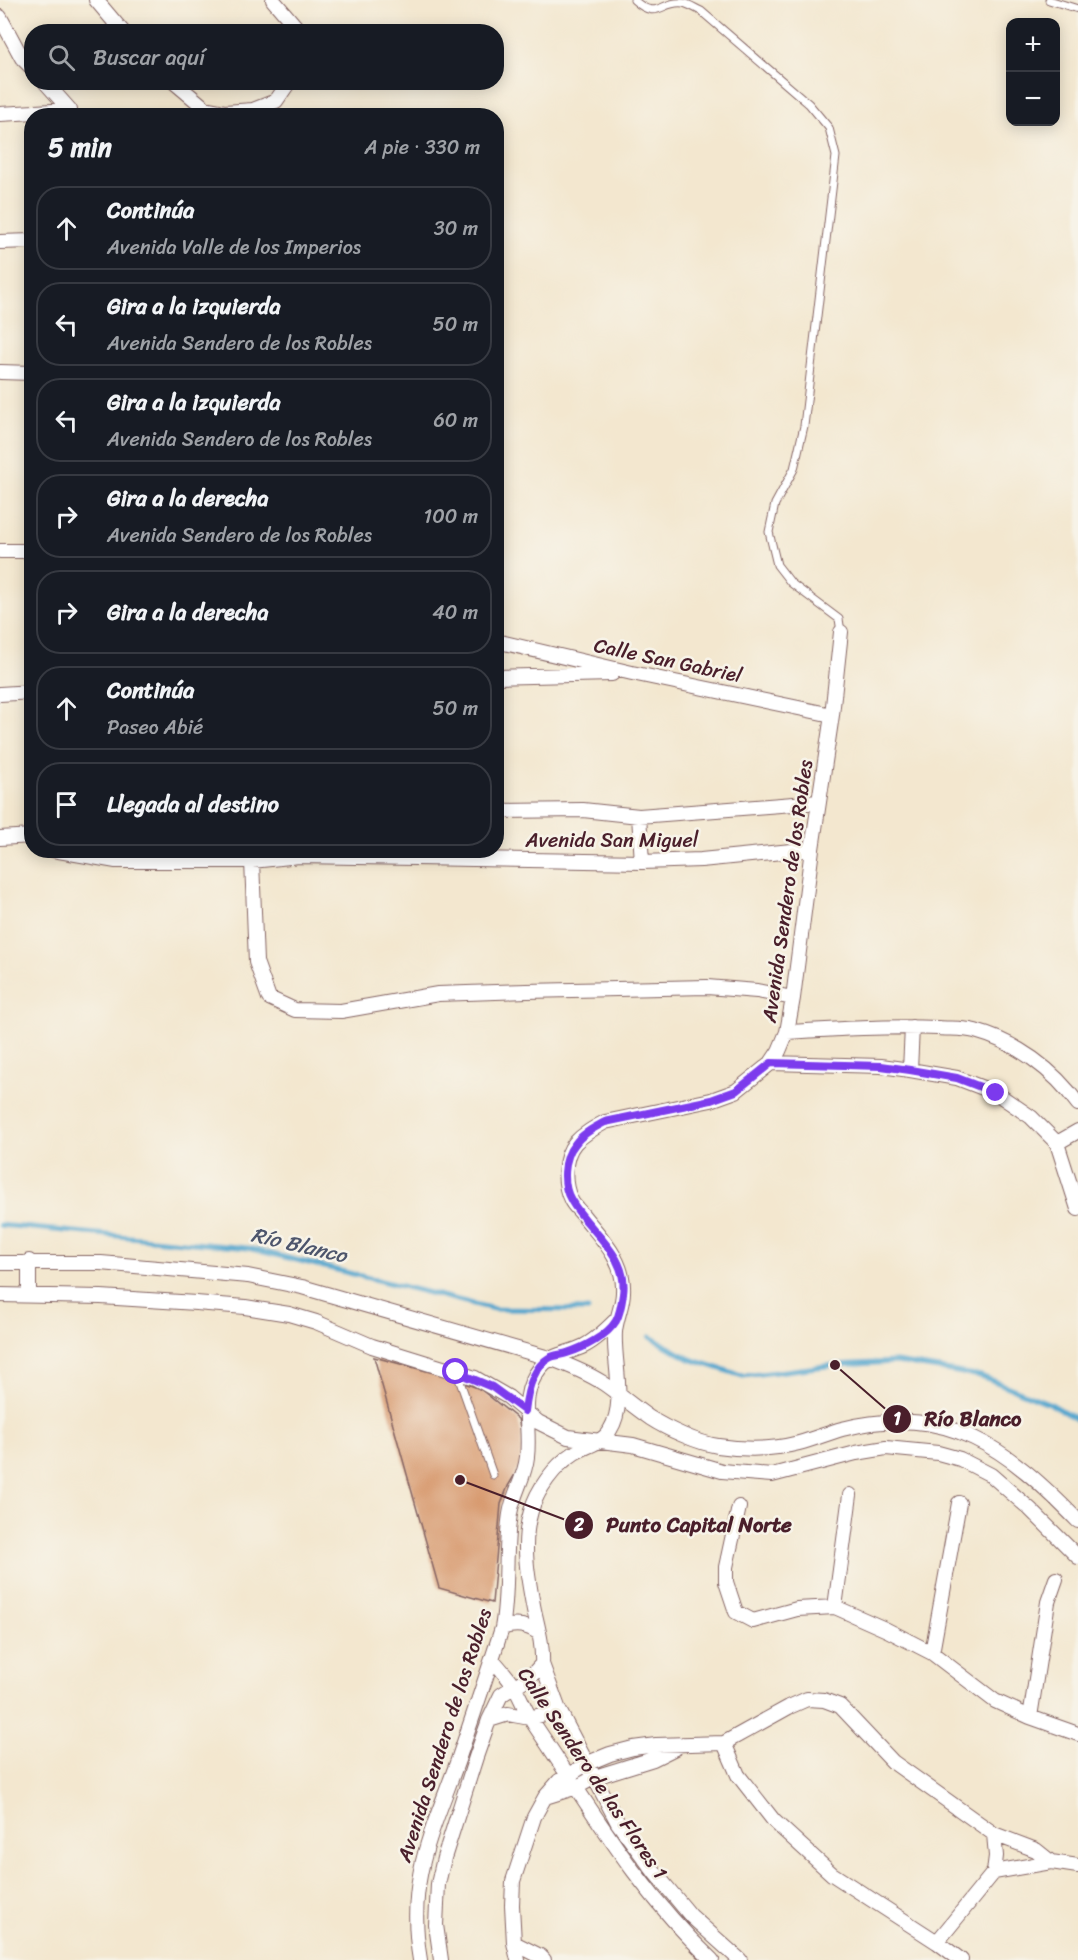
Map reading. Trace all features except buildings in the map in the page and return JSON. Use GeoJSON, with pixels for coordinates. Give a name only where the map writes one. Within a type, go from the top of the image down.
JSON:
{"type":"FeatureCollection","features":[{"type":"Feature","properties":{"kind":"street"},"geometry":{"type":"LineString","coordinates":[[96,0],[116,24]]}},
{"type":"Feature","properties":{"kind":"street"},"geometry":{"type":"LineString","coordinates":[[273,0],[293,24]]}},
{"type":"Feature","properties":{"kind":"street"},"geometry":{"type":"LineString","coordinates":[[0,17],[24,60]]}},
{"type":"Feature","properties":{"kind":"street"},"geometry":{"type":"LineString","coordinates":[[52,90],[69,108]]}},
{"type":"Feature","properties":{"kind":"street"},"geometry":{"type":"LineString","coordinates":[[184,90],[205,108]]}},
{"type":"Feature","properties":{"kind":"street"},"geometry":{"type":"LineString","coordinates":[[258,108],[276,101],[284,90]]}},
{"type":"Feature","properties":{"kind":"street"},"geometry":{"type":"LineString","coordinates":[[0,114],[24,114]]}},
{"type":"Feature","properties":{"kind":"street"},"geometry":{"type":"LineString","coordinates":[[0,242],[24,241]]}},
{"type":"Feature","properties":{"kind":"street"},"geometry":{"type":"LineString","coordinates":[[0,372],[24,373]]}},
{"type":"Feature","properties":{"kind":"street"},"geometry":{"type":"LineString","coordinates":[[0,551],[24,551]]}},
{"type":"Feature","properties":{"kind":"street","name":"Avenida Sendero de los Robles"},"geometry":{"type":"LineString","coordinates":[[602,1440],[616,1419],[619,1394],[615,1358],[616,1320],[623,1294],[621,1272],[617,1260],[571,1201],[566,1186],[569,1154],[575,1143],[589,1131],[605,1122],[711,1100],[736,1091],[771,1063],[779,1051],[787,1032],[793,998],[832,716],[841,632]]}},
{"type":"Feature","properties":{"kind":"street","name":"Calle San Gabriel"},"geometry":{"type":"LineString","coordinates":[[504,643],[832,716]]}},
{"type":"Feature","properties":{"kind":"street"},"geometry":{"type":"LineString","coordinates":[[504,677],[632,673]]}},
{"type":"Feature","properties":{"kind":"street"},"geometry":{"type":"LineString","coordinates":[[0,693],[24,693]]}},
{"type":"Feature","properties":{"kind":"street","name":"Avenida San Miguel"},"geometry":{"type":"LineString","coordinates":[[504,811],[583,810],[639,816],[819,802]]}},
{"type":"Feature","properties":{"kind":"street"},"geometry":{"type":"LineString","coordinates":[[639,816],[642,862]]}},
{"type":"Feature","properties":{"kind":"street"},"geometry":{"type":"LineString","coordinates":[[5,838],[24,837]]}},
{"type":"Feature","properties":{"kind":"street"},"geometry":{"type":"LineString","coordinates":[[5,838],[24,842]]}},
{"type":"Feature","properties":{"kind":"street","name":"Avenida San Miguel"},"geometry":{"type":"LineString","coordinates":[[504,856],[642,862],[701,860],[812,849]]}},
{"type":"Feature","properties":{"kind":"street","name":"Avenida San Miguel"},"geometry":{"type":"LineString","coordinates":[[99,858],[116,861],[152,858]]}},
{"type":"Feature","properties":{"kind":"street","name":"Avenida San Miguel"},"geometry":{"type":"LineString","coordinates":[[206,858],[252,861],[270,858]]}},
{"type":"Feature","properties":{"kind":"street"},"geometry":{"type":"LineString","coordinates":[[252,861],[256,962],[269,998],[295,1010],[341,1011],[438,994],[707,987],[757,991],[793,998]]}},
{"type":"Feature","properties":{"kind":"street"},"geometry":{"type":"LineString","coordinates":[[910,1070],[912,1027]]}},
{"type":"Feature","properties":{"kind":"street"},"geometry":{"type":"LineString","coordinates":[[787,1032],[912,1027],[974,1030],[1011,1045],[1042,1065],[1068,1090],[1078,1104]]}},
{"type":"Feature","properties":{"kind":"street"},"geometry":{"type":"LineString","coordinates":[[771,1063],[881,1066],[957,1078],[996,1093],[1031,1117],[1057,1143],[1078,1209]]}},
{"type":"Feature","properties":{"kind":"street"},"geometry":{"type":"LineString","coordinates":[[1057,1143],[1078,1131]]}},
{"type":"Feature","properties":{"kind":"street"},"geometry":{"type":"LineString","coordinates":[[29,1262],[29,1295]]}},
{"type":"Feature","properties":{"kind":"street"},"geometry":{"type":"LineString","coordinates":[[0,1263],[101,1263],[248,1276],[302,1287],[549,1358],[586,1373],[652,1419],[682,1434],[715,1446],[756,1450],[798,1443],[841,1429],[878,1421],[920,1422],[964,1432],[1004,1454],[1052,1494],[1078,1521]]}},
{"type":"Feature","properties":{"kind":"street"},"geometry":{"type":"LineString","coordinates":[[0,1295],[196,1303],[289,1314],[316,1322],[388,1352],[456,1372],[492,1387],[538,1422],[568,1437],[633,1445],[722,1471],[772,1475],[856,1453],[886,1448],[938,1453],[960,1459],[991,1475],[1030,1509],[1078,1557]]}},
{"type":"Feature","properties":{"kind":"street"},"geometry":{"type":"LineString","coordinates":[[549,1358],[586,1345],[616,1320]]}},
{"type":"Feature","properties":{"kind":"street","name":"Avenida Sendero de los Robles"},"geometry":{"type":"LineString","coordinates":[[420,1960],[415,1910],[418,1879],[426,1846],[502,1628],[510,1511],[526,1468],[527,1396],[531,1382],[549,1358]]}},
{"type":"Feature","properties":{"kind":"street"},"geometry":{"type":"LineString","coordinates":[[542,1664],[542,1651],[526,1554],[526,1533],[531,1511],[543,1485],[557,1467],[573,1454],[602,1440]]}},
{"type":"Feature","properties":{"kind":"street"},"geometry":{"type":"LineString","coordinates":[[835,1607],[850,1495]]}},
{"type":"Feature","properties":{"kind":"street"},"geometry":{"type":"LineString","coordinates":[[932,1653],[959,1503]]}},
{"type":"Feature","properties":{"kind":"street"},"geometry":{"type":"LineString","coordinates":[[739,1507],[726,1574],[730,1597],[736,1612],[753,1621],[796,1610],[835,1607],[932,1653],[995,1701],[1030,1717],[1078,1734]]}},
{"type":"Feature","properties":{"kind":"street"},"geometry":{"type":"LineString","coordinates":[[1030,1717],[1048,1602],[1056,1579]]}},
{"type":"Feature","properties":{"kind":"street"},"geometry":{"type":"LineString","coordinates":[[502,1628],[525,1626],[539,1632]]}},
{"type":"Feature","properties":{"kind":"street","name":"Calle Sendero de las Flores 1"},"geometry":{"type":"LineString","coordinates":[[492,1659],[514,1686],[530,1718],[609,1839],[644,1887],[712,1960]]}},
{"type":"Feature","properties":{"kind":"street","name":"Avenida Sendero de los Robles"},"geometry":{"type":"LineString","coordinates":[[441,1960],[436,1925],[438,1884],[444,1858],[489,1720],[501,1695],[532,1675],[542,1664]]}},
{"type":"Feature","properties":{"kind":"street","name":"Calle Sendero de las Flores 1"},"geometry":{"type":"LineString","coordinates":[[542,1664],[559,1710],[618,1823],[656,1874],[692,1916],[740,1960]]}},
{"type":"Feature","properties":{"kind":"street"},"geometry":{"type":"LineString","coordinates":[[518,1960],[514,1943],[513,1881],[526,1838],[545,1797],[568,1774],[610,1754],[633,1748],[724,1743],[807,1699],[824,1700],[840,1706],[893,1762],[994,1834],[1036,1850],[1051,1862]]}},
{"type":"Feature","properties":{"kind":"street"},"geometry":{"type":"LineString","coordinates":[[489,1720],[508,1714],[530,1718],[559,1710]]}},
{"type":"Feature","properties":{"kind":"street"},"geometry":{"type":"LineString","coordinates":[[724,1743],[738,1775],[774,1821],[832,1874],[961,1960]]}},
{"type":"Feature","properties":{"kind":"street"},"geometry":{"type":"LineString","coordinates":[[545,1797],[577,1787],[595,1777],[644,1762],[680,1746]]}},
{"type":"Feature","properties":{"kind":"street"},"geometry":{"type":"LineString","coordinates":[[937,1942],[994,1872],[996,1856],[994,1834]]}},
{"type":"Feature","properties":{"kind":"street"},"geometry":{"type":"LineString","coordinates":[[994,1872],[1051,1862],[1078,1866]]}},
{"type":"Feature","properties":{"kind":"street"},"geometry":{"type":"LineString","coordinates":[[514,1943],[544,1960]]}},
{"type":"Feature","properties":{"kind":"lane"},"geometry":{"type":"LineString","coordinates":[[634,0],[642,8],[650,10],[684,3],[701,12],[809,104],[829,128],[836,156],[804,426],[794,469],[775,504],[770,532],[777,565],[791,583],[838,619],[841,632]]}},
{"type":"Feature","properties":{"kind":"lane"},"geometry":{"type":"LineString","coordinates":[[1049,0],[1078,9]]}},
{"type":"Feature","properties":{"kind":"lane"},"geometry":{"type":"LineString","coordinates":[[456,1372],[493,1475]]}},
{"type":"Feature","properties":{"kind":"waterway","name":"Río Blanco"},"geometry":{"type":"LineString","coordinates":[[0,1225],[248,1248],[494,1309],[588,1310]]}},
{"type":"Feature","properties":{"kind":"waterway","name":"Río Blanco"},"geometry":{"type":"LineString","coordinates":[[650,1337],[690,1359],[743,1376],[835,1365],[896,1362],[981,1376],[1051,1404],[1078,1420]]}},
{"type":"Feature","properties":{"kind":"place","name":"Río Blanco"},"geometry":{"type":"Point","coordinates":[835,1365]}},
{"type":"Feature","properties":{"kind":"place","name":"Punto Capital Norte"},"geometry":{"type":"Point","coordinates":[460,1480]}},
{"type":"Feature","properties":{"kind":"route"},"geometry":{"type":"LineString","coordinates":[[456,1372],[492,1387],[525,1411],[531,1382],[549,1358],[586,1345],[616,1320],[623,1294],[621,1272],[617,1260],[571,1201],[566,1186],[566,1168],[569,1154],[575,1143],[589,1131],[605,1122],[711,1100],[736,1091],[771,1063],[881,1066],[957,1078],[996,1093]]}}]}
